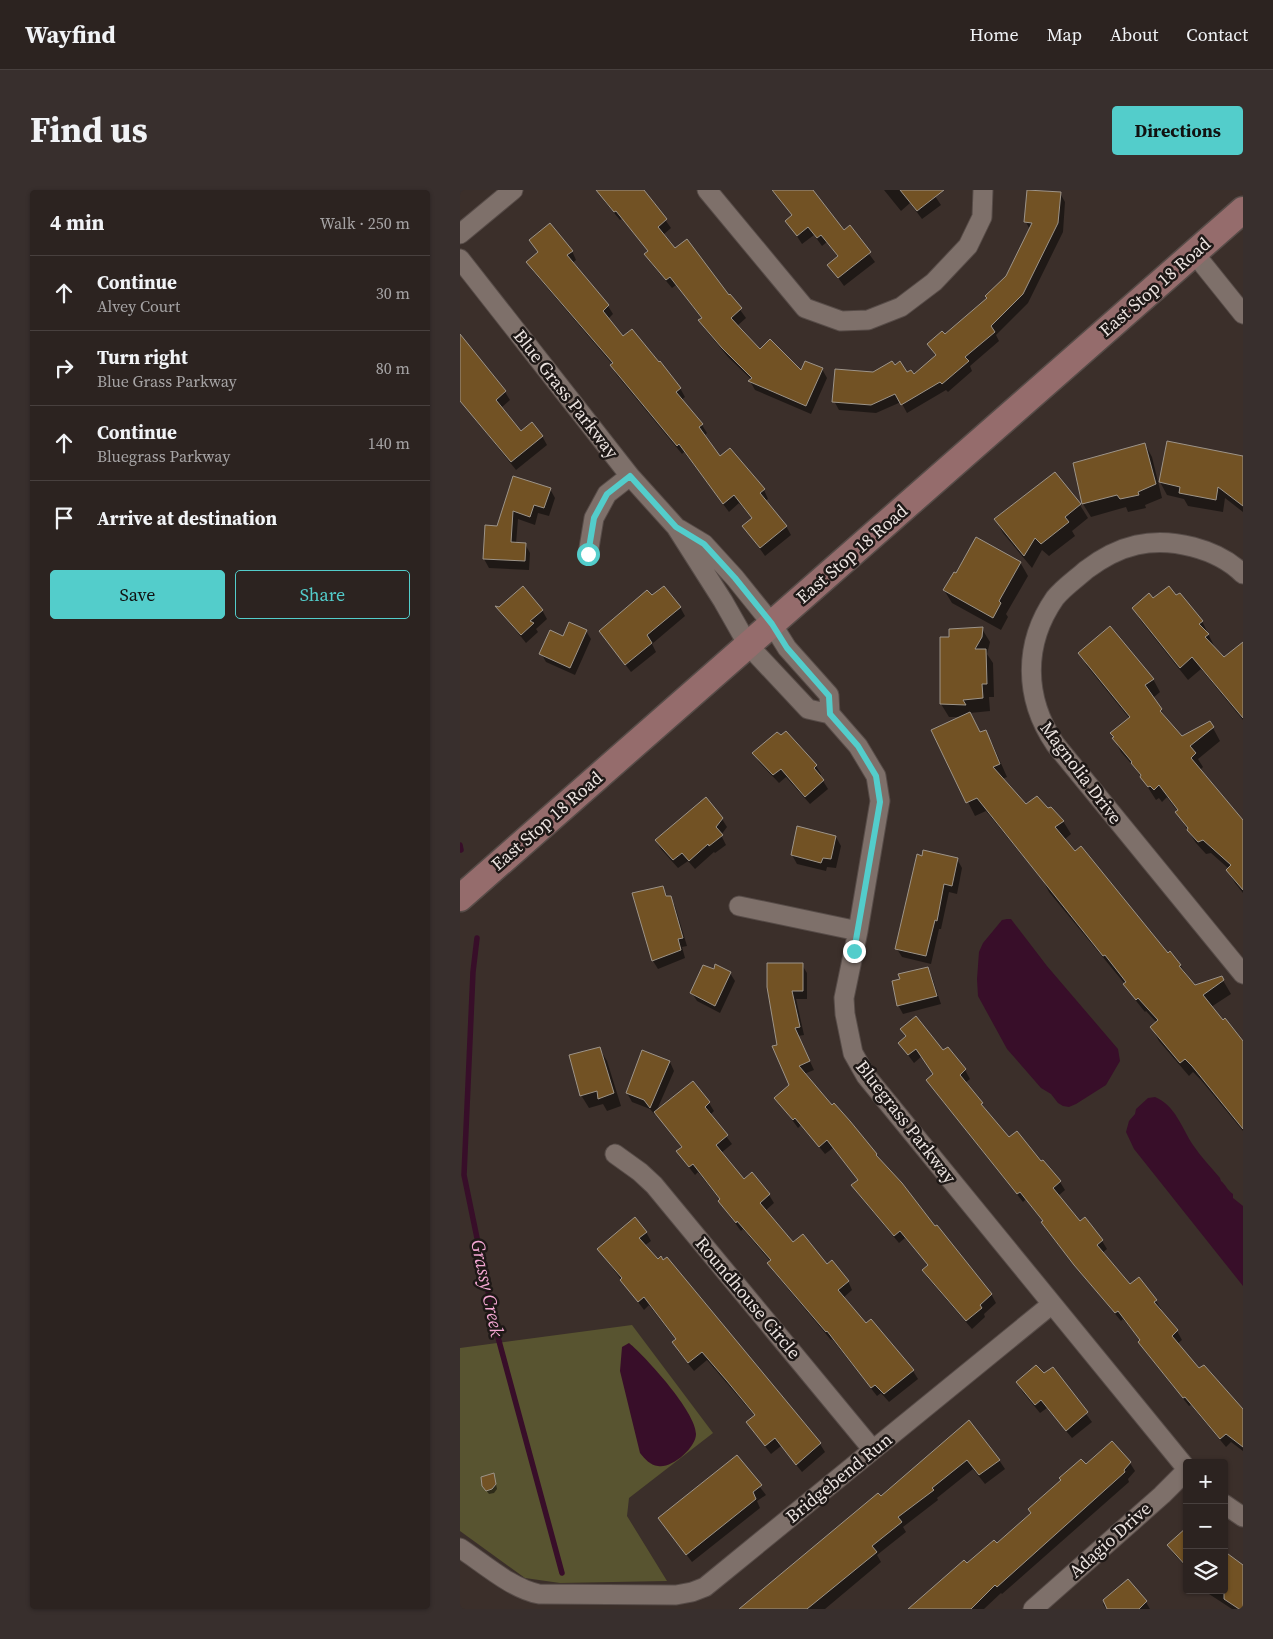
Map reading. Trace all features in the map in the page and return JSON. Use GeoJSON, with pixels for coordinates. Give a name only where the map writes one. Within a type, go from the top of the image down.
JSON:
{"type":"FeatureCollection","features":[{"type":"Feature","properties":{"kind":"street"},"geometry":{"type":"LineString","coordinates":[[460,234],[513,190]]}},
{"type":"Feature","properties":{"kind":"street"},"geometry":{"type":"LineString","coordinates":[[707,190],[805,308],[841,321],[868,320],[901,307],[934,282],[968,246],[982,217],[982,190]]}},
{"type":"Feature","properties":{"kind":"street","name":"East Stop 18 Road"},"geometry":{"type":"LineString","coordinates":[[460,898],[1243,210]]}},
{"type":"Feature","properties":{"kind":"street"},"geometry":{"type":"LineString","coordinates":[[1194,252],[1243,314]]}},
{"type":"Feature","properties":{"kind":"street","name":"Blue Grass Parkway"},"geometry":{"type":"LineString","coordinates":[[460,259],[630,476],[676,527],[723,601],[748,645]]}},
{"type":"Feature","properties":{"kind":"street"},"geometry":{"type":"LineString","coordinates":[[588,554],[594,518],[607,494],[630,476]]}},
{"type":"Feature","properties":{"kind":"street","name":"Blue Grass Parkway"},"geometry":{"type":"LineString","coordinates":[[676,527],[704,544],[735,578],[772,624]]}},
{"type":"Feature","properties":{"kind":"street","name":"Magnolia Drive"},"geometry":{"type":"LineString","coordinates":[[1243,574],[1210,552],[1180,544],[1147,543],[1129,546],[1110,553],[1073,581],[1056,597],[1048,610],[1035,639],[1031,684],[1039,717],[1055,744],[1243,974]]}},
{"type":"Feature","properties":{"kind":"street","name":"Bluegrass Parkway"},"geometry":{"type":"LineString","coordinates":[[772,624],[787,648],[829,696],[830,714],[858,746],[876,776],[880,802],[858,931],[844,998],[848,1032],[853,1052],[859,1065],[877,1090],[1183,1464]]}},
{"type":"Feature","properties":{"kind":"street"},"geometry":{"type":"LineString","coordinates":[[748,645],[808,708],[830,714]]}},
{"type":"Feature","properties":{"kind":"street"},"geometry":{"type":"LineString","coordinates":[[739,906],[858,931]]}},
{"type":"Feature","properties":{"kind":"street","name":"Roundhouse Circle"},"geometry":{"type":"LineString","coordinates":[[615,1154],[654,1185],[873,1450]]}},
{"type":"Feature","properties":{"kind":"street","name":"Bridgebend Run"},"geometry":{"type":"LineString","coordinates":[[460,1548],[525,1590],[539,1594],[676,1595],[705,1587],[1052,1304]]}},
{"type":"Feature","properties":{"kind":"street","name":"Adagio Drive"},"geometry":{"type":"LineString","coordinates":[[1041,1606],[1183,1473]]}},
{"type":"Feature","properties":{"kind":"street"},"geometry":{"type":"LineString","coordinates":[[1228,1507],[1243,1517]]}},
{"type":"Feature","properties":{"kind":"shaded area"},"geometry":{"type":"Polygon","coordinates":[[[1011,919],[1047,966],[1118,1049],[1120,1061],[1106,1085],[1069,1107],[1058,1103],[1051,1094],[1041,1088],[1007,1049],[978,996],[979,952],[983,943],[1002,920],[1011,919]]]}},
{"type":"Feature","properties":{"kind":"shaded area"},"geometry":{"type":"Polygon","coordinates":[[[1155,1097],[1168,1105],[1173,1111],[1196,1149],[1233,1194],[1233,1198],[1243,1206],[1243,1286],[1134,1149],[1126,1132],[1129,1121],[1135,1114],[1136,1109],[1148,1098],[1155,1097]]]}},
{"type":"Feature","properties":{"kind":"shaded area"},"geometry":{"type":"Polygon","coordinates":[[[632,1325],[713,1433],[629,1498],[627,1516],[667,1581],[560,1583],[525,1578],[460,1531],[460,1348],[632,1325]]]}},
{"type":"Feature","properties":{"kind":"shaded area"},"geometry":{"type":"Polygon","coordinates":[[[629,1343],[647,1360],[669,1386],[688,1412],[694,1424],[696,1434],[692,1445],[676,1461],[663,1466],[653,1464],[640,1453],[620,1371],[622,1347],[629,1343]]]}},
{"type":"Feature","properties":{"kind":"building"},"geometry":{"type":"Polygon","coordinates":[[[596,190],[644,190],[667,219],[658,227],[675,248],[687,239],[729,295],[742,308],[731,318],[760,349],[770,339],[801,370],[805,361],[823,368],[806,406],[748,381],[752,378],[722,348],[698,320],[702,318],[670,277],[666,280],[644,254],[648,251],[616,211],[614,212],[596,190]]]}},
{"type":"Feature","properties":{"kind":"building"},"geometry":{"type":"Polygon","coordinates":[[[772,190],[813,190],[844,230],[850,225],[871,252],[838,278],[827,265],[838,256],[821,235],[817,238],[808,227],[797,236],[785,221],[792,215],[772,190]]]}},
{"type":"Feature","properties":{"kind":"building"},"geometry":{"type":"Polygon","coordinates":[[[900,190],[944,190],[917,211],[900,190]]]}},
{"type":"Feature","properties":{"kind":"building"},"geometry":{"type":"Polygon","coordinates":[[[1027,190],[1061,192],[1058,223],[1023,294],[991,326],[995,332],[965,357],[969,361],[942,384],[940,382],[901,405],[895,394],[871,405],[832,402],[835,369],[873,372],[892,361],[895,365],[900,361],[907,372],[911,370],[914,374],[936,355],[927,344],[942,331],[945,334],[987,298],[985,296],[1006,276],[1032,223],[1024,222],[1027,190]]]}},
{"type":"Feature","properties":{"kind":"building"},"geometry":{"type":"Polygon","coordinates":[[[550,223],[573,251],[567,255],[609,305],[603,311],[623,336],[632,329],[681,388],[676,392],[703,424],[699,427],[720,456],[730,448],[765,489],[760,493],[787,526],[760,548],[742,526],[752,518],[734,495],[723,504],[679,444],[677,446],[610,365],[613,363],[526,262],[538,252],[529,240],[550,223]]]}},
{"type":"Feature","properties":{"kind":"building"},"geometry":{"type":"Polygon","coordinates":[[[460,334],[506,391],[496,400],[521,431],[532,422],[543,436],[511,462],[460,401],[460,334]]]}},
{"type":"Feature","properties":{"kind":"building"},"geometry":{"type":"Polygon","coordinates":[[[1167,441],[1243,456],[1243,506],[1218,487],[1216,500],[1179,493],[1180,487],[1159,482],[1167,441]]]}},
{"type":"Feature","properties":{"kind":"building"},"geometry":{"type":"Polygon","coordinates":[[[1145,443],[1156,484],[1138,492],[1139,495],[1120,499],[1117,495],[1082,504],[1073,463],[1145,443]]]}},
{"type":"Feature","properties":{"kind":"building"},"geometry":{"type":"Polygon","coordinates":[[[1055,472],[1081,504],[1065,517],[1069,522],[1041,544],[1035,538],[1024,556],[994,519],[1055,472]]]}},
{"type":"Feature","properties":{"kind":"building"},"geometry":{"type":"Polygon","coordinates":[[[513,476],[551,488],[544,508],[534,505],[530,517],[513,511],[511,542],[526,543],[525,561],[483,559],[485,525],[497,526],[513,476]]]}},
{"type":"Feature","properties":{"kind":"building"},"geometry":{"type":"Polygon","coordinates":[[[976,537],[1021,562],[999,601],[1001,603],[993,618],[943,590],[954,572],[956,573],[976,537]]]}},
{"type":"Feature","properties":{"kind":"building"},"geometry":{"type":"Polygon","coordinates":[[[523,586],[543,610],[530,621],[534,623],[521,635],[495,606],[499,607],[523,586]]]}},
{"type":"Feature","properties":{"kind":"building"},"geometry":{"type":"Polygon","coordinates":[[[664,586],[681,607],[647,635],[652,643],[625,665],[599,631],[647,590],[652,595],[664,586]]]}},
{"type":"Feature","properties":{"kind":"building"},"geometry":{"type":"Polygon","coordinates":[[[1169,586],[1176,595],[1180,593],[1203,621],[1199,624],[1209,634],[1205,637],[1224,657],[1243,642],[1243,718],[1192,657],[1180,668],[1132,608],[1149,593],[1153,598],[1169,586]]]}},
{"type":"Feature","properties":{"kind":"building"},"geometry":{"type":"Polygon","coordinates":[[[569,622],[587,630],[570,668],[539,654],[550,630],[563,636],[569,622]]]}},
{"type":"Feature","properties":{"kind":"building"},"geometry":{"type":"Polygon","coordinates":[[[1110,626],[1154,679],[1145,685],[1162,709],[1160,711],[1182,736],[1210,721],[1214,727],[1190,746],[1196,753],[1191,758],[1243,820],[1243,890],[1226,870],[1231,865],[1203,840],[1198,842],[1187,830],[1188,828],[1175,812],[1178,810],[1159,785],[1154,790],[1150,786],[1148,787],[1132,762],[1112,738],[1114,737],[1110,733],[1130,717],[1078,653],[1110,626]]]}},
{"type":"Feature","properties":{"kind":"building"},"geometry":{"type":"Polygon","coordinates":[[[983,627],[982,637],[975,649],[986,649],[987,684],[982,684],[983,698],[963,700],[966,705],[940,704],[940,637],[949,637],[949,629],[983,627]]]}},
{"type":"Feature","properties":{"kind":"building"},"geometry":{"type":"Polygon","coordinates":[[[970,712],[980,732],[986,730],[1000,764],[993,767],[1026,804],[1037,796],[1064,821],[1055,827],[1075,851],[1081,846],[1168,953],[1170,951],[1181,965],[1179,966],[1195,985],[1222,976],[1224,980],[1203,995],[1223,1020],[1225,1018],[1243,1041],[1243,1129],[1192,1066],[1185,1059],[1180,1063],[1150,1027],[1158,1020],[1138,998],[1136,1000],[1123,984],[1126,982],[1105,955],[1103,956],[977,798],[966,803],[931,730],[970,712]]]}},
{"type":"Feature","properties":{"kind":"building"},"geometry":{"type":"Polygon","coordinates":[[[786,731],[817,765],[814,768],[824,780],[805,797],[781,769],[773,775],[752,753],[777,732],[781,735],[786,731]]]}},
{"type":"Feature","properties":{"kind":"building"},"geometry":{"type":"Polygon","coordinates":[[[706,797],[723,818],[716,827],[723,835],[709,846],[708,844],[689,861],[682,853],[673,860],[655,840],[706,797]]]}},
{"type":"Feature","properties":{"kind":"building"},"geometry":{"type":"Polygon","coordinates":[[[797,826],[836,836],[831,859],[823,858],[821,863],[791,855],[797,826]]]}},
{"type":"Feature","properties":{"kind":"building"},"geometry":{"type":"Polygon","coordinates":[[[923,850],[958,858],[952,886],[944,884],[937,921],[935,920],[926,956],[895,949],[917,854],[922,856],[923,850]]]}},
{"type":"Feature","properties":{"kind":"building"},"geometry":{"type":"Polygon","coordinates":[[[663,886],[666,896],[671,896],[683,938],[678,939],[681,950],[652,961],[632,893],[663,886]]]}},
{"type":"Feature","properties":{"kind":"building"},"geometry":{"type":"Polygon","coordinates":[[[767,963],[803,963],[803,991],[792,991],[800,1027],[795,1028],[810,1061],[799,1066],[832,1105],[834,1103],[850,1121],[992,1294],[980,1305],[982,1308],[966,1321],[922,1270],[928,1265],[900,1231],[894,1236],[851,1185],[858,1180],[827,1140],[819,1147],[795,1118],[793,1120],[774,1098],[789,1085],[772,1046],[777,1045],[767,987],[767,963]]]}},
{"type":"Feature","properties":{"kind":"building"},"geometry":{"type":"Polygon","coordinates":[[[715,964],[731,972],[715,1006],[690,993],[703,965],[714,969],[715,964]]]}},
{"type":"Feature","properties":{"kind":"building"},"geometry":{"type":"Polygon","coordinates":[[[928,967],[937,996],[897,1006],[892,981],[900,979],[898,974],[928,967]]]}},
{"type":"Feature","properties":{"kind":"building"},"geometry":{"type":"Polygon","coordinates":[[[916,1016],[943,1050],[948,1047],[966,1069],[960,1075],[983,1103],[981,1104],[1009,1137],[1017,1131],[1041,1161],[1043,1160],[1061,1181],[1053,1188],[1080,1221],[1085,1217],[1103,1240],[1097,1245],[1130,1284],[1139,1277],[1157,1300],[1154,1302],[1178,1330],[1172,1336],[1199,1368],[1204,1365],[1243,1409],[1243,1447],[1226,1434],[1220,1439],[1185,1397],[1183,1398],[1138,1342],[1140,1340],[1118,1311],[1115,1313],[1074,1265],[1020,1192],[1017,1194],[926,1080],[933,1074],[916,1049],[908,1055],[898,1043],[906,1036],[900,1029],[916,1016]]]}},
{"type":"Feature","properties":{"kind":"building"},"geometry":{"type":"Polygon","coordinates":[[[600,1047],[614,1093],[598,1099],[597,1091],[580,1096],[569,1055],[600,1047]]]}},
{"type":"Feature","properties":{"kind":"building"},"geometry":{"type":"Polygon","coordinates":[[[642,1050],[670,1061],[650,1108],[644,1100],[626,1093],[642,1050]]]}},
{"type":"Feature","properties":{"kind":"building"},"geometry":{"type":"Polygon","coordinates":[[[693,1081],[710,1102],[705,1107],[728,1135],[716,1145],[744,1179],[752,1172],[770,1194],[760,1203],[793,1242],[803,1234],[827,1264],[832,1260],[849,1281],[838,1290],[866,1323],[871,1319],[914,1370],[884,1394],[875,1385],[871,1388],[827,1331],[767,1263],[771,1260],[718,1201],[720,1199],[693,1164],[689,1167],[676,1151],[682,1147],[654,1112],[693,1081]]]}},
{"type":"Feature","properties":{"kind":"building"},"geometry":{"type":"Polygon","coordinates":[[[635,1217],[647,1232],[639,1238],[658,1259],[661,1256],[663,1260],[667,1257],[821,1443],[796,1465],[775,1438],[765,1446],[746,1422],[755,1415],[702,1352],[688,1363],[672,1342],[676,1339],[644,1297],[638,1302],[620,1280],[622,1278],[597,1249],[635,1217]]]}},
{"type":"Feature","properties":{"kind":"building"},"geometry":{"type":"Polygon","coordinates":[[[1036,1365],[1044,1373],[1053,1367],[1088,1412],[1066,1431],[1041,1400],[1035,1405],[1016,1382],[1036,1365]]]}},
{"type":"Feature","properties":{"kind":"building"},"geometry":{"type":"Polygon","coordinates":[[[969,1420],[1000,1460],[979,1475],[967,1460],[932,1488],[934,1490],[898,1517],[902,1522],[872,1546],[877,1552],[807,1609],[739,1609],[878,1493],[881,1496],[969,1420]]]}},
{"type":"Feature","properties":{"kind":"building"},"geometry":{"type":"Polygon","coordinates":[[[1112,1441],[1131,1462],[1124,1470],[1125,1472],[997,1587],[995,1585],[971,1609],[908,1609],[964,1560],[967,1563],[994,1540],[997,1543],[1031,1513],[1028,1509],[1061,1480],[1059,1478],[1081,1459],[1086,1464],[1112,1441]]]}},
{"type":"Feature","properties":{"kind":"building"},"geometry":{"type":"Polygon","coordinates":[[[737,1455],[762,1485],[753,1492],[756,1499],[686,1555],[658,1518],[737,1455]]]}},
{"type":"Feature","properties":{"kind":"building"},"geometry":{"type":"Polygon","coordinates":[[[494,1473],[496,1484],[492,1489],[486,1491],[482,1486],[481,1477],[494,1473]]]}},
{"type":"Feature","properties":{"kind":"building"},"geometry":{"type":"Polygon","coordinates":[[[1183,1531],[1183,1563],[1167,1545],[1183,1531]]]}},
{"type":"Feature","properties":{"kind":"building"},"geometry":{"type":"Polygon","coordinates":[[[1228,1554],[1243,1565],[1243,1609],[1239,1609],[1224,1599],[1224,1594],[1228,1594],[1228,1554]]]}},
{"type":"Feature","properties":{"kind":"building"},"geometry":{"type":"Polygon","coordinates":[[[1128,1579],[1147,1601],[1139,1609],[1107,1609],[1103,1600],[1128,1579]]]}},
{"type":"Feature","properties":{"kind":"waterway","name":"Grassy Creek"},"geometry":{"type":"LineString","coordinates":[[460,845],[461,850]]}},
{"type":"Feature","properties":{"kind":"waterway","name":"Grassy Creek"},"geometry":{"type":"LineString","coordinates":[[477,938],[473,972],[464,1175],[496,1330],[562,1573]]}},
{"type":"Feature","properties":{"kind":"route"},"geometry":{"type":"LineString","coordinates":[[588,554],[594,518],[607,494],[630,476],[676,527],[704,544],[735,578],[772,624],[787,648],[829,696],[830,714],[858,746],[876,776],[880,802],[854,951]]}}]}
